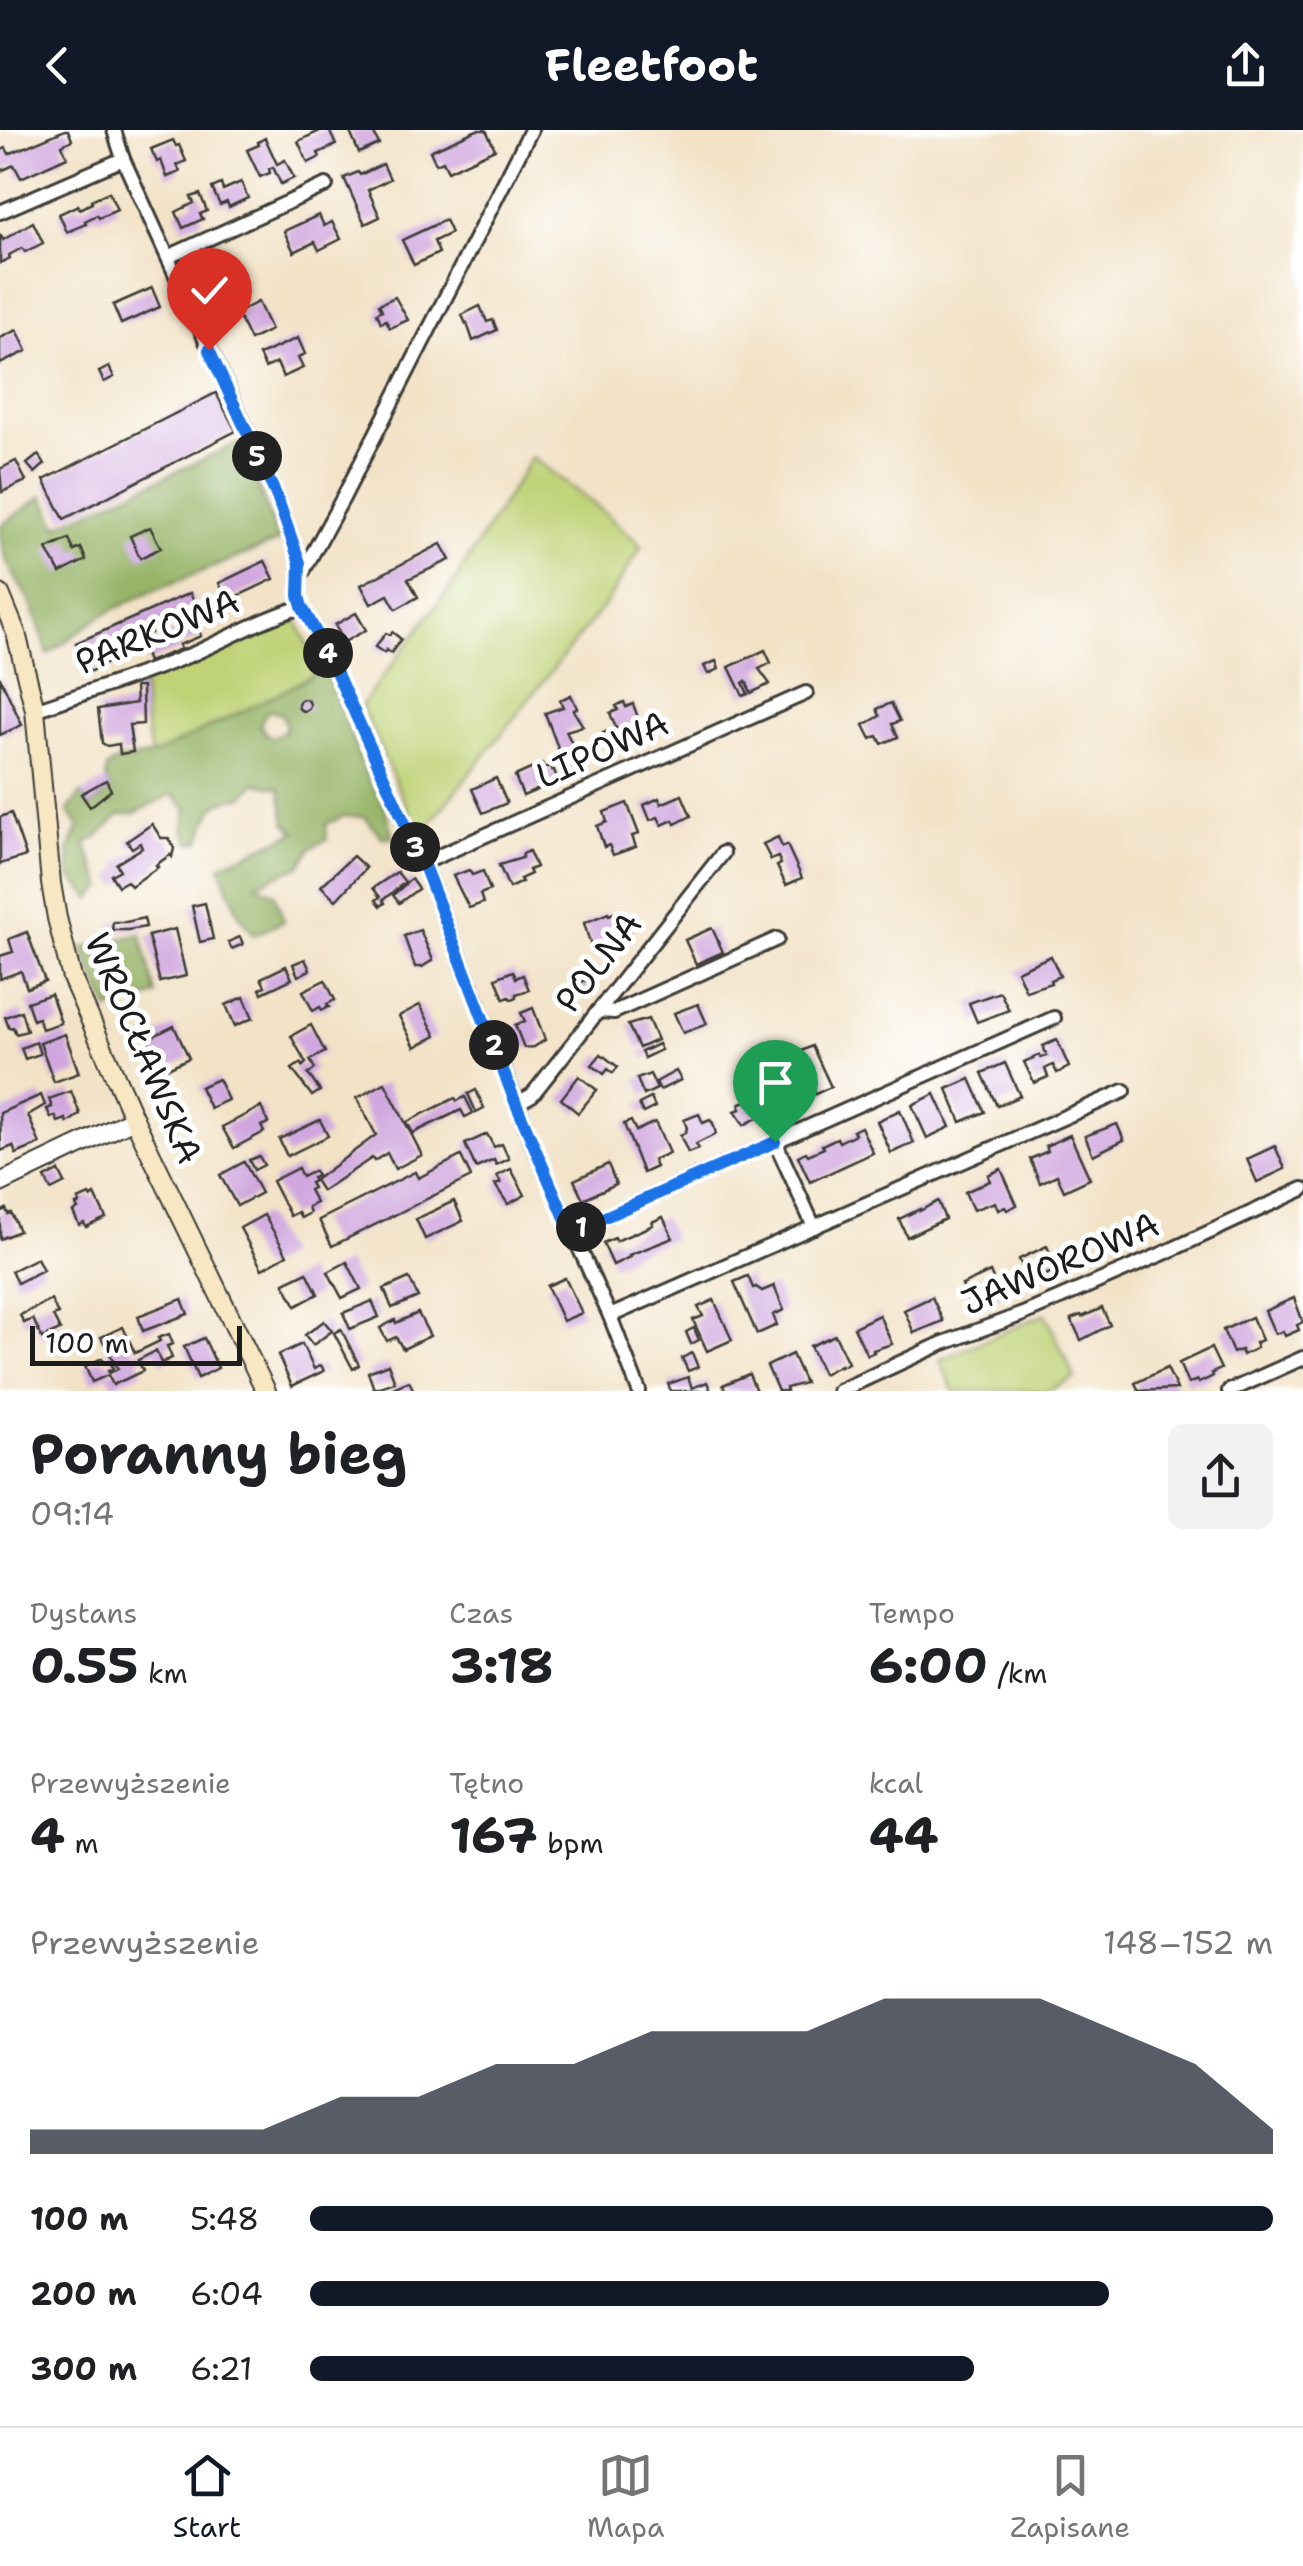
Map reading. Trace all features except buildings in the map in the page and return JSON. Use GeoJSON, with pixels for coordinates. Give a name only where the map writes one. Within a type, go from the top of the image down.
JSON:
{"type":"FeatureCollection","features":[{"type":"Feature","properties":{"kind":"main road","name":"WROCŁAWSKA"},"geometry":{"type":"LineString","coordinates":[[0,594],[16,633],[35,710],[48,860],[72,978],[134,1119],[266,1391]]}},
{"type":"Feature","properties":{"kind":"street"},"geometry":{"type":"LineString","coordinates":[[114,130],[122,159],[277,497],[300,563],[302,607],[327,652],[423,863],[516,1104],[639,1391]]}},
{"type":"Feature","properties":{"kind":"street"},"geometry":{"type":"LineString","coordinates":[[301,575],[531,130]]}},
{"type":"Feature","properties":{"kind":"street"},"geometry":{"type":"LineString","coordinates":[[0,212],[122,159]]}},
{"type":"Feature","properties":{"kind":"street"},"geometry":{"type":"LineString","coordinates":[[168,257],[326,186]]}},
{"type":"Feature","properties":{"kind":"street","name":"PARKOWA"},"geometry":{"type":"LineString","coordinates":[[35,710],[117,684],[195,653],[274,615],[302,607]]}},
{"type":"Feature","properties":{"kind":"street","name":"LIPOWA"},"geometry":{"type":"LineString","coordinates":[[423,863],[806,693]]}},
{"type":"Feature","properties":{"kind":"street","name":"POLNA"},"geometry":{"type":"LineString","coordinates":[[516,1104],[532,1094],[724,853]]}},
{"type":"Feature","properties":{"kind":"street"},"geometry":{"type":"LineString","coordinates":[[598,1011],[614,1012],[777,939]]}},
{"type":"Feature","properties":{"kind":"street"},"geometry":{"type":"LineString","coordinates":[[571,1232],[1054,1018]]}},
{"type":"Feature","properties":{"kind":"street"},"geometry":{"type":"LineString","coordinates":[[610,1316],[1124,1091]]}},
{"type":"Feature","properties":{"kind":"street"},"geometry":{"type":"LineString","coordinates":[[0,1183],[134,1119]]}},
{"type":"Feature","properties":{"kind":"street"},"geometry":{"type":"LineString","coordinates":[[775,1142],[814,1226]]}},
{"type":"Feature","properties":{"kind":"street","name":"JAWOROWA"},"geometry":{"type":"LineString","coordinates":[[838,1391],[941,1344],[1023,1314],[1162,1254],[1303,1189]]}},
{"type":"Feature","properties":{"kind":"street"},"geometry":{"type":"LineString","coordinates":[[1230,1391],[1303,1358]]}},
{"type":"Feature","properties":{"kind":"green space"},"geometry":{"type":"Polygon","coordinates":[[[241,442],[279,541],[145,594],[101,616],[48,654],[32,607],[5,558],[0,526],[43,496],[58,526],[241,442]]]}},
{"type":"Feature","properties":{"kind":"green space"},"geometry":{"type":"Polygon","coordinates":[[[532,457],[642,546],[608,600],[420,836],[361,706],[452,585],[532,457]]]}},
{"type":"Feature","properties":{"kind":"green space"},"geometry":{"type":"Polygon","coordinates":[[[296,617],[320,676],[152,758],[143,682],[296,617]]]}},
{"type":"Feature","properties":{"kind":"green space"},"geometry":{"type":"Polygon","coordinates":[[[320,655],[368,779],[384,803],[393,838],[382,837],[365,817],[344,816],[326,824],[327,839],[311,848],[300,866],[256,884],[274,893],[284,921],[254,935],[238,913],[220,866],[296,832],[286,823],[280,788],[255,783],[242,798],[217,804],[200,841],[190,843],[184,828],[187,809],[172,794],[135,813],[119,815],[98,837],[85,843],[103,887],[92,899],[70,876],[69,849],[79,827],[68,810],[81,794],[90,807],[111,790],[106,780],[107,768],[119,760],[151,756],[311,676],[320,655]],[[265,714],[260,725],[267,735],[273,737],[284,731],[282,714],[265,714]]]}},
{"type":"Feature","properties":{"kind":"green space"},"geometry":{"type":"Polygon","coordinates":[[[141,934],[156,995],[109,1010],[82,948],[141,934]]]}},
{"type":"Feature","properties":{"kind":"green space"},"geometry":{"type":"Polygon","coordinates":[[[1045,1314],[1075,1378],[1048,1391],[954,1391],[940,1360],[1045,1314]]]}},
{"type":"Feature","properties":{"kind":"route"},"geometry":{"type":"LineString","coordinates":[[209,350],[277,497],[300,563],[302,607],[327,652],[423,863],[516,1104],[571,1232],[775,1142]]}}]}
